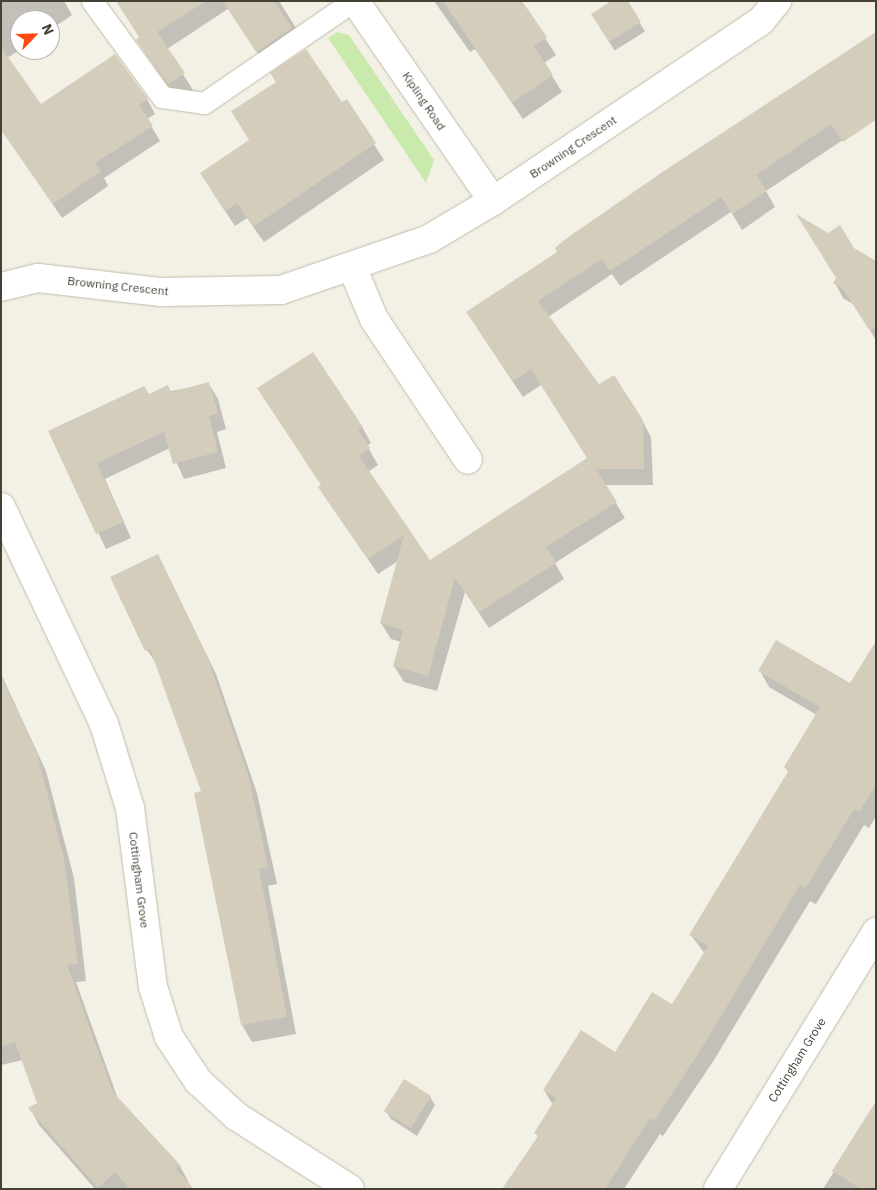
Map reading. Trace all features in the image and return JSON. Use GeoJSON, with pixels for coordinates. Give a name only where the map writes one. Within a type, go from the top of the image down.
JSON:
{"type":"FeatureCollection","features":[{"type":"Feature","properties":{"kind":"street","name":"Kipling Road"},"geometry":{"type":"LineString","coordinates":[[354,1],[492,201]]}},
{"type":"Feature","properties":{"kind":"street","name":"Browning Crescent"},"geometry":{"type":"LineString","coordinates":[[1,288],[38,278],[161,292],[280,290],[352,267],[429,239],[492,201],[761,22],[778,1]]}},
{"type":"Feature","properties":{"kind":"street"},"geometry":{"type":"LineString","coordinates":[[352,267],[374,319],[468,460]]}},
{"type":"Feature","properties":{"kind":"street","name":"Cottingham Grove"},"geometry":{"type":"LineString","coordinates":[[1,507],[104,724],[130,808],[153,987],[169,1036],[198,1081],[236,1116],[350,1189]]}},
{"type":"Feature","properties":{"kind":"street","name":"Cottingham Grove"},"geometry":{"type":"LineString","coordinates":[[718,1189],[876,932]]}},
{"type":"Feature","properties":{"kind":"lane"},"geometry":{"type":"LineString","coordinates":[[92,1],[162,97],[204,103],[354,1]]}},
{"type":"Feature","properties":{"kind":"green space"},"geometry":{"type":"Polygon","coordinates":[[[337,32],[349,35],[434,160],[426,183],[328,38],[337,32]]]}},
{"type":"Feature","properties":{"kind":"building"},"geometry":{"type":"Polygon","coordinates":[[[116,1],[206,1],[157,32],[185,73],[168,84],[136,40],[139,37],[116,1]]]}},
{"type":"Feature","properties":{"kind":"building"},"geometry":{"type":"Polygon","coordinates":[[[223,1],[274,1],[292,28],[256,52],[223,1]]]}},
{"type":"Feature","properties":{"kind":"building"},"geometry":{"type":"Polygon","coordinates":[[[443,1],[522,1],[547,37],[534,46],[553,75],[512,103],[443,1]]]}},
{"type":"Feature","properties":{"kind":"building"},"geometry":{"type":"Polygon","coordinates":[[[611,1],[628,1],[641,22],[609,42],[591,14],[611,1]]]}},
{"type":"Feature","properties":{"kind":"building"},"geometry":{"type":"Polygon","coordinates":[[[876,32],[876,120],[843,142],[831,124],[756,175],[767,191],[732,214],[721,197],[610,271],[602,259],[538,301],[599,384],[614,375],[643,420],[644,469],[596,469],[617,502],[546,547],[556,563],[479,612],[455,578],[428,676],[393,666],[403,630],[380,623],[404,535],[368,559],[318,487],[321,485],[257,388],[313,352],[363,427],[358,430],[370,448],[359,456],[430,560],[587,458],[531,369],[513,381],[466,312],[557,252],[555,248],[567,238],[664,171],[876,32]]]}},
{"type":"Feature","properties":{"kind":"building"},"geometry":{"type":"Polygon","coordinates":[[[1,47],[41,104],[115,54],[148,99],[139,105],[153,126],[95,163],[101,171],[53,204],[1,130],[1,47]]]}},
{"type":"Feature","properties":{"kind":"building"},"geometry":{"type":"Polygon","coordinates":[[[306,49],[342,102],[347,99],[376,143],[253,227],[237,203],[225,211],[200,173],[249,140],[231,111],[276,82],[270,73],[306,49]]]}},
{"type":"Feature","properties":{"kind":"building"},"geometry":{"type":"Polygon","coordinates":[[[796,214],[828,233],[840,225],[854,248],[876,261],[876,327],[870,331],[843,289],[833,283],[836,278],[796,214]]]}},
{"type":"Feature","properties":{"kind":"building"},"geometry":{"type":"Polygon","coordinates":[[[209,382],[218,413],[209,416],[218,452],[173,464],[164,432],[97,463],[123,522],[96,534],[48,431],[144,386],[149,394],[168,385],[171,392],[209,382]]]}},
{"type":"Feature","properties":{"kind":"building"},"geometry":{"type":"Polygon","coordinates":[[[158,554],[207,656],[248,775],[268,867],[259,869],[287,1017],[241,1025],[194,793],[201,791],[150,649],[145,651],[110,577],[158,554]]]}},
{"type":"Feature","properties":{"kind":"building"},"geometry":{"type":"Polygon","coordinates":[[[776,640],[850,683],[876,641],[876,785],[859,812],[854,809],[806,888],[800,885],[705,1043],[654,1121],[650,1118],[605,1189],[502,1189],[538,1136],[534,1133],[556,1098],[543,1090],[581,1030],[615,1052],[652,992],[672,1004],[708,946],[689,935],[789,770],[784,767],[820,707],[758,671],[776,640]]]}},
{"type":"Feature","properties":{"kind":"building"},"geometry":{"type":"Polygon","coordinates":[[[1,676],[37,753],[64,859],[78,964],[67,965],[113,1092],[181,1166],[176,1169],[194,1189],[130,1189],[115,1172],[98,1188],[28,1108],[37,1103],[15,1042],[1,1047],[1,676]]]}},
{"type":"Feature","properties":{"kind":"building"},"geometry":{"type":"Polygon","coordinates":[[[404,1079],[431,1096],[411,1128],[384,1111],[404,1079]]]}},
{"type":"Feature","properties":{"kind":"building"},"geometry":{"type":"Polygon","coordinates":[[[876,1101],[876,1189],[861,1189],[832,1171],[876,1101]]]}}]}
